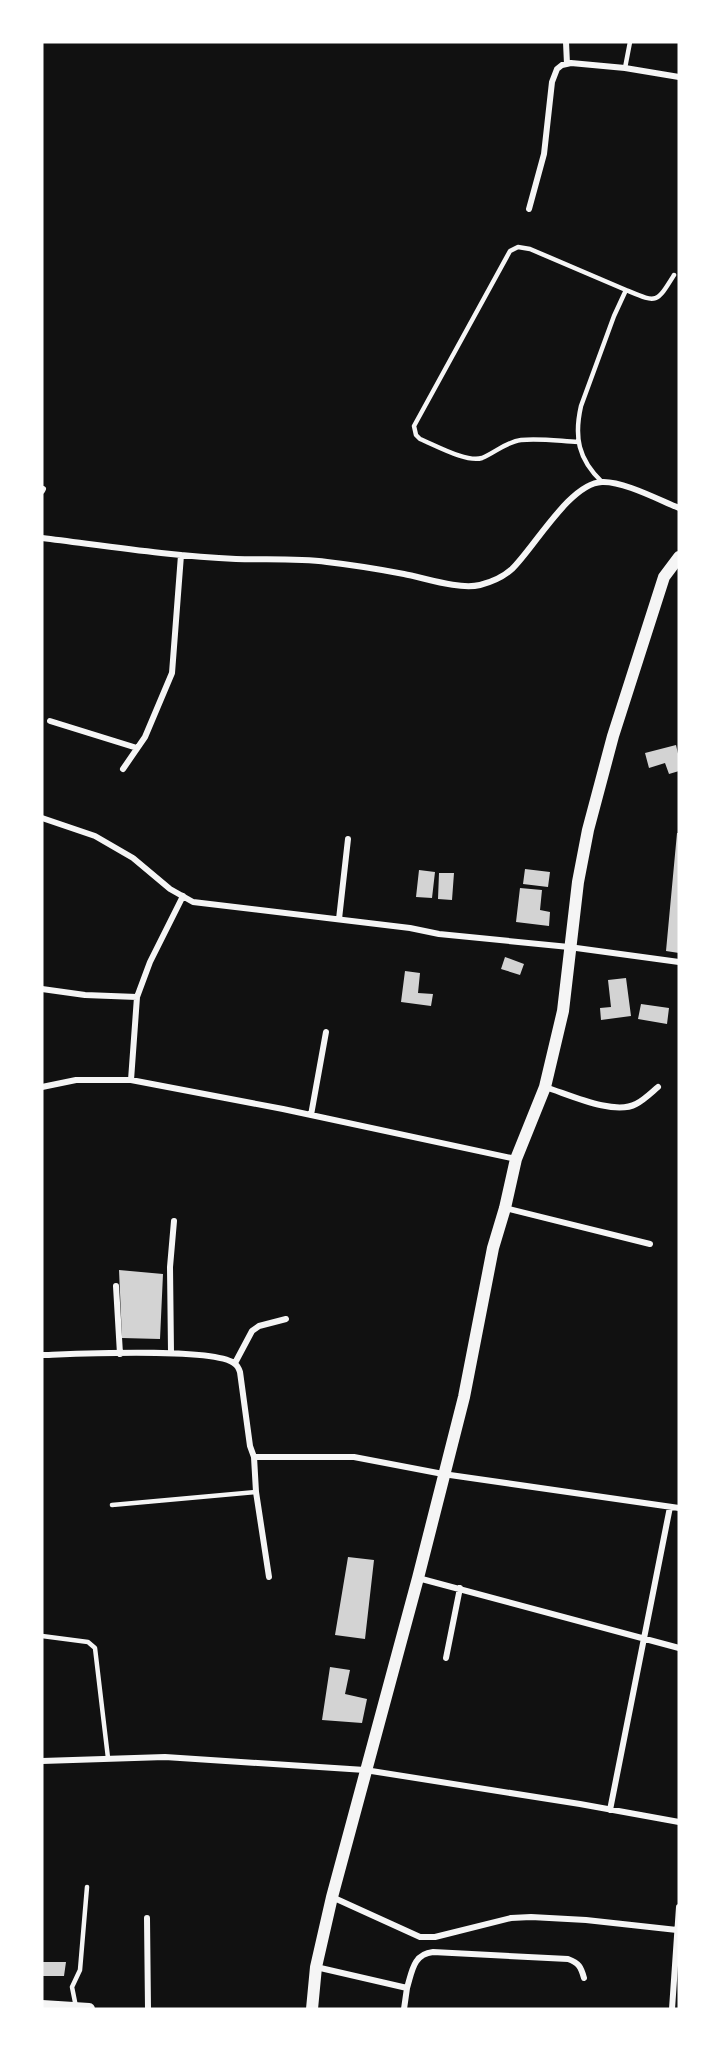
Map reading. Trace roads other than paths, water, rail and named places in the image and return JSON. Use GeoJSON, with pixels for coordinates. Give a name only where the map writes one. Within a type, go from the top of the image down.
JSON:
{"type":"FeatureCollection","features":[{"type":"Feature","properties":{"kind":"main road"},"geometry":{"type":"LineString","coordinates":[[312,2009],[316,1967],[332,1897],[464,1397],[493,1248],[516,1159],[545,1087],[563,1011],[583,852],[613,736],[664,577],[679,557]]}},
{"type":"Feature","properties":{"kind":"main road"},"geometry":{"type":"LineString","coordinates":[[42,2006],[89,2009]]}},
{"type":"Feature","properties":{"kind":"street"},"geometry":{"type":"LineString","coordinates":[[566,42],[567,64]]}},
{"type":"Feature","properties":{"kind":"street"},"geometry":{"type":"LineString","coordinates":[[529,209],[544,154],[552,82],[557,69],[567,64],[625,68],[679,77]]}},
{"type":"Feature","properties":{"kind":"street"},"geometry":{"type":"LineString","coordinates":[[42,538],[181,555],[327,561],[459,585],[477,586],[495,581],[512,568],[562,509],[582,490],[602,482],[627,487],[679,508]]}},
{"type":"Feature","properties":{"kind":"street"},"geometry":{"type":"LineString","coordinates":[[123,769],[145,737],[172,673],[181,555]]}},
{"type":"Feature","properties":{"kind":"street"},"geometry":{"type":"LineString","coordinates":[[50,721],[137,748]]}},
{"type":"Feature","properties":{"kind":"street"},"geometry":{"type":"LineString","coordinates":[[42,818],[95,836],[133,858],[170,889],[193,902],[440,934],[570,947],[679,963]]}},
{"type":"Feature","properties":{"kind":"street"},"geometry":{"type":"LineString","coordinates":[[339,920],[348,839]]}},
{"type":"Feature","properties":{"kind":"street"},"geometry":{"type":"LineString","coordinates":[[131,1080],[137,997],[150,962],[183,896]]}},
{"type":"Feature","properties":{"kind":"street"},"geometry":{"type":"LineString","coordinates":[[42,989],[85,995],[137,997]]}},
{"type":"Feature","properties":{"kind":"street"},"geometry":{"type":"LineString","coordinates":[[311,1115],[326,1032]]}},
{"type":"Feature","properties":{"kind":"street"},"geometry":{"type":"LineString","coordinates":[[42,1087],[76,1080],[131,1080],[311,1115],[516,1159]]}},
{"type":"Feature","properties":{"kind":"street"},"geometry":{"type":"LineString","coordinates":[[545,1087],[608,1107],[624,1108],[636,1104],[658,1086]]}},
{"type":"Feature","properties":{"kind":"street"},"geometry":{"type":"LineString","coordinates":[[505,1208],[650,1244]]}},
{"type":"Feature","properties":{"kind":"street"},"geometry":{"type":"LineString","coordinates":[[171,1352],[170,1267],[174,1221]]}},
{"type":"Feature","properties":{"kind":"street"},"geometry":{"type":"LineString","coordinates":[[116,1286],[120,1353]]}},
{"type":"Feature","properties":{"kind":"street"},"geometry":{"type":"LineString","coordinates":[[235,1363],[252,1331],[259,1326],[286,1318]]}},
{"type":"Feature","properties":{"kind":"street"},"geometry":{"type":"LineString","coordinates":[[42,1355],[171,1352],[223,1359],[235,1363],[240,1372],[250,1446],[254,1457],[256,1492],[268,1577]]}},
{"type":"Feature","properties":{"kind":"street"},"geometry":{"type":"LineString","coordinates":[[254,1457],[354,1457],[443,1474],[679,1508]]}},
{"type":"Feature","properties":{"kind":"street"},"geometry":{"type":"LineString","coordinates":[[610,1810],[670,1507]]}},
{"type":"Feature","properties":{"kind":"street"},"geometry":{"type":"LineString","coordinates":[[418,1578],[679,1648]]}},
{"type":"Feature","properties":{"kind":"street"},"geometry":{"type":"LineString","coordinates":[[446,1658],[460,1588]]}},
{"type":"Feature","properties":{"kind":"street"},"geometry":{"type":"LineString","coordinates":[[42,1761],[165,1757],[365,1770],[679,1822]]}},
{"type":"Feature","properties":{"kind":"street"},"geometry":{"type":"LineString","coordinates":[[332,1897],[420,1937],[435,1938],[489,1923],[531,1917],[586,1920],[677,1930]]}},
{"type":"Feature","properties":{"kind":"street"},"geometry":{"type":"LineString","coordinates":[[672,2009],[679,1907]]}},
{"type":"Feature","properties":{"kind":"street"},"geometry":{"type":"LineString","coordinates":[[147,1918],[148,2009]]}},
{"type":"Feature","properties":{"kind":"street"},"geometry":{"type":"LineString","coordinates":[[404,2009],[406,1988],[419,1956],[424,1953],[568,1959],[577,1962],[584,1978]]}},
{"type":"Feature","properties":{"kind":"street"},"geometry":{"type":"LineString","coordinates":[[316,1967],[406,1988]]}},
{"type":"Feature","properties":{"kind":"lane"},"geometry":{"type":"LineString","coordinates":[[625,68],[630,42]]}},
{"type":"Feature","properties":{"kind":"lane"},"geometry":{"type":"LineString","coordinates":[[578,442],[520,440],[481,458],[471,458],[456,455],[420,439],[416,435],[414,426],[510,251],[514,248],[530,249],[648,299],[661,296],[674,274]]}},
{"type":"Feature","properties":{"kind":"lane"},"geometry":{"type":"LineString","coordinates":[[602,482],[588,469],[578,442],[578,421],[581,406],[626,290]]}},
{"type":"Feature","properties":{"kind":"lane"},"geometry":{"type":"LineString","coordinates":[[112,1505],[256,1492]]}},
{"type":"Feature","properties":{"kind":"lane"},"geometry":{"type":"LineString","coordinates":[[42,1636],[88,1642],[95,1648],[108,1758]]}},
{"type":"Feature","properties":{"kind":"lane"},"geometry":{"type":"LineString","coordinates":[[76,2007],[72,1987],[80,1970],[87,1887]]}}]}
